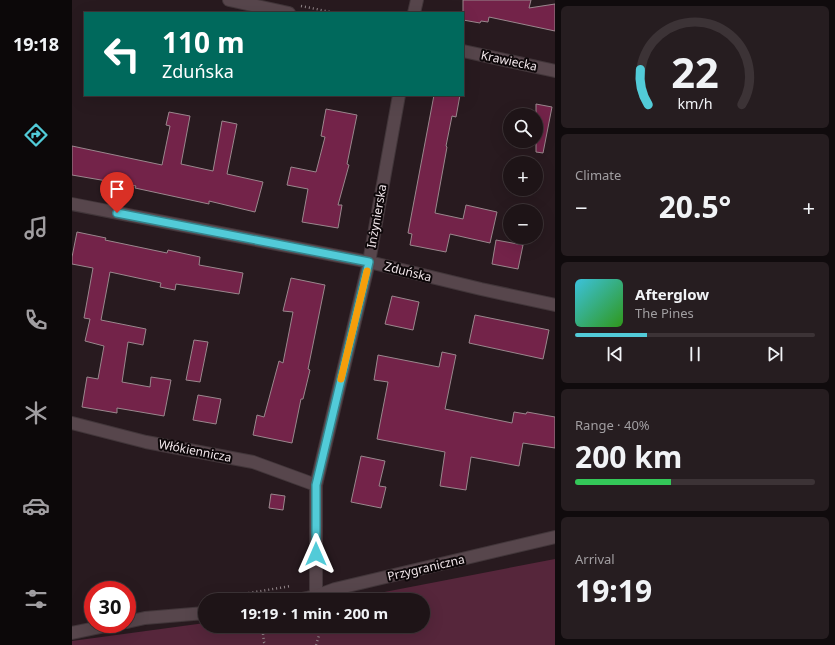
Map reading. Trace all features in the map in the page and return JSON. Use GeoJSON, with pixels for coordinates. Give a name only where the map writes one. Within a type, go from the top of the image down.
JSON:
{"type":"FeatureCollection","features":[{"type":"Feature","properties":{"kind":"street"},"geometry":{"type":"LineString","coordinates":[[229,0],[284,12]]}},
{"type":"Feature","properties":{"kind":"street"},"geometry":{"type":"LineString","coordinates":[[414,12],[417,0]]}},
{"type":"Feature","properties":{"kind":"street","name":"Krawiecka"},"geometry":{"type":"LineString","coordinates":[[464,51],[555,71]]}},
{"type":"Feature","properties":{"kind":"street","name":"Inżynierska"},"geometry":{"type":"LineString","coordinates":[[316,593],[316,485],[369,262],[399,96]]}},
{"type":"Feature","properties":{"kind":"street","name":"Zduńska"},"geometry":{"type":"LineString","coordinates":[[72,204],[369,262],[481,289],[555,304]]}},
{"type":"Feature","properties":{"kind":"street","name":"Włókiennicza"},"geometry":{"type":"LineString","coordinates":[[72,423],[146,442],[253,462],[316,485]]}},
{"type":"Feature","properties":{"kind":"street","name":"Przygraniczna"},"geometry":{"type":"LineString","coordinates":[[324,593],[334,589],[555,537]]}},
{"type":"Feature","properties":{"kind":"street"},"geometry":{"type":"LineString","coordinates":[[136,620],[198,614]]}},
{"type":"Feature","properties":{"kind":"street"},"geometry":{"type":"LineString","coordinates":[[72,633],[84,630]]}},
{"type":"Feature","properties":{"kind":"path"},"geometry":{"type":"LineString","coordinates":[[263,633],[266,645]]}},
{"type":"Feature","properties":{"kind":"path"},"geometry":{"type":"LineString","coordinates":[[316,645],[320,633]]}},
{"type":"Feature","properties":{"kind":"shaded area"},"geometry":{"type":"Polygon","coordinates":[[[555,559],[555,645],[72,645],[72,641],[198,624],[198,633],[430,633],[430,593],[379,593],[555,559]]]}},
{"type":"Feature","properties":{"kind":"building"},"geometry":{"type":"Polygon","coordinates":[[[463,0],[531,0],[529,8],[555,4],[555,31],[489,17],[488,22],[481,21],[480,23],[464,20],[463,0]]]}},
{"type":"Feature","properties":{"kind":"building"},"geometry":{"type":"Polygon","coordinates":[[[434,96],[460,96],[456,117],[452,116],[435,213],[463,219],[466,205],[497,212],[490,243],[450,234],[446,252],[410,245],[412,234],[408,233],[434,96]]]}},
{"type":"Feature","properties":{"kind":"building"},"geometry":{"type":"Polygon","coordinates":[[[536,104],[552,107],[543,153],[536,152],[536,148],[543,148],[543,108],[536,108],[536,104]]]}},
{"type":"Feature","properties":{"kind":"building"},"geometry":{"type":"Polygon","coordinates":[[[326,109],[357,115],[347,164],[349,165],[338,205],[342,205],[338,228],[302,222],[308,189],[287,185],[291,167],[316,172],[325,137],[321,136],[326,109]]]}},
{"type":"Feature","properties":{"kind":"building"},"geometry":{"type":"Polygon","coordinates":[[[169,112],[190,116],[181,164],[213,171],[222,121],[237,124],[227,174],[263,182],[255,212],[209,201],[209,204],[135,188],[136,186],[72,175],[72,146],[162,165],[170,126],[166,125],[169,112]]]}},
{"type":"Feature","properties":{"kind":"building"},"geometry":{"type":"Polygon","coordinates":[[[77,232],[106,238],[105,240],[167,253],[168,250],[200,257],[199,265],[243,273],[239,294],[176,284],[175,290],[160,287],[161,283],[110,272],[101,320],[146,329],[143,345],[128,342],[122,382],[150,387],[151,377],[171,380],[164,416],[117,408],[117,413],[82,407],[87,377],[98,379],[104,346],[85,341],[90,319],[84,318],[93,268],[72,264],[77,232]]]}},
{"type":"Feature","properties":{"kind":"building"},"geometry":{"type":"Polygon","coordinates":[[[496,240],[503,241],[503,244],[523,245],[518,269],[492,264],[496,240]]]}},
{"type":"Feature","properties":{"kind":"building"},"geometry":{"type":"Polygon","coordinates":[[[291,278],[325,285],[308,369],[310,370],[303,399],[301,399],[292,443],[253,435],[257,415],[264,417],[279,361],[283,363],[293,312],[283,311],[291,278]]]}},
{"type":"Feature","properties":{"kind":"building"},"geometry":{"type":"Polygon","coordinates":[[[392,296],[419,302],[413,330],[385,324],[392,296]]]}},
{"type":"Feature","properties":{"kind":"building"},"geometry":{"type":"Polygon","coordinates":[[[475,315],[549,330],[543,359],[469,343],[475,315]]]}},
{"type":"Feature","properties":{"kind":"building"},"geometry":{"type":"Polygon","coordinates":[[[194,340],[208,342],[200,382],[186,380],[194,340]]]}},
{"type":"Feature","properties":{"kind":"building"},"geometry":{"type":"Polygon","coordinates":[[[442,352],[456,355],[445,409],[512,423],[514,412],[526,414],[527,412],[555,417],[555,448],[523,443],[519,466],[471,457],[466,490],[440,486],[445,452],[377,439],[388,382],[374,380],[378,355],[439,367],[442,352]]]}},
{"type":"Feature","properties":{"kind":"building"},"geometry":{"type":"Polygon","coordinates":[[[198,395],[221,399],[216,424],[193,420],[198,395]]]}},
{"type":"Feature","properties":{"kind":"building"},"geometry":{"type":"Polygon","coordinates":[[[361,456],[385,461],[379,486],[386,487],[381,508],[351,502],[361,456]]]}},
{"type":"Feature","properties":{"kind":"building"},"geometry":{"type":"Polygon","coordinates":[[[271,494],[285,496],[283,510],[269,508],[271,494]]]}},
{"type":"Feature","properties":{"kind":"slow traffic"},"geometry":{"type":"LineString","coordinates":[[341,379],[367,271]]}},
{"type":"Feature","properties":{"kind":"route"},"geometry":{"type":"LineString","coordinates":[[117,213],[369,262],[316,485],[316,554]]}}]}
